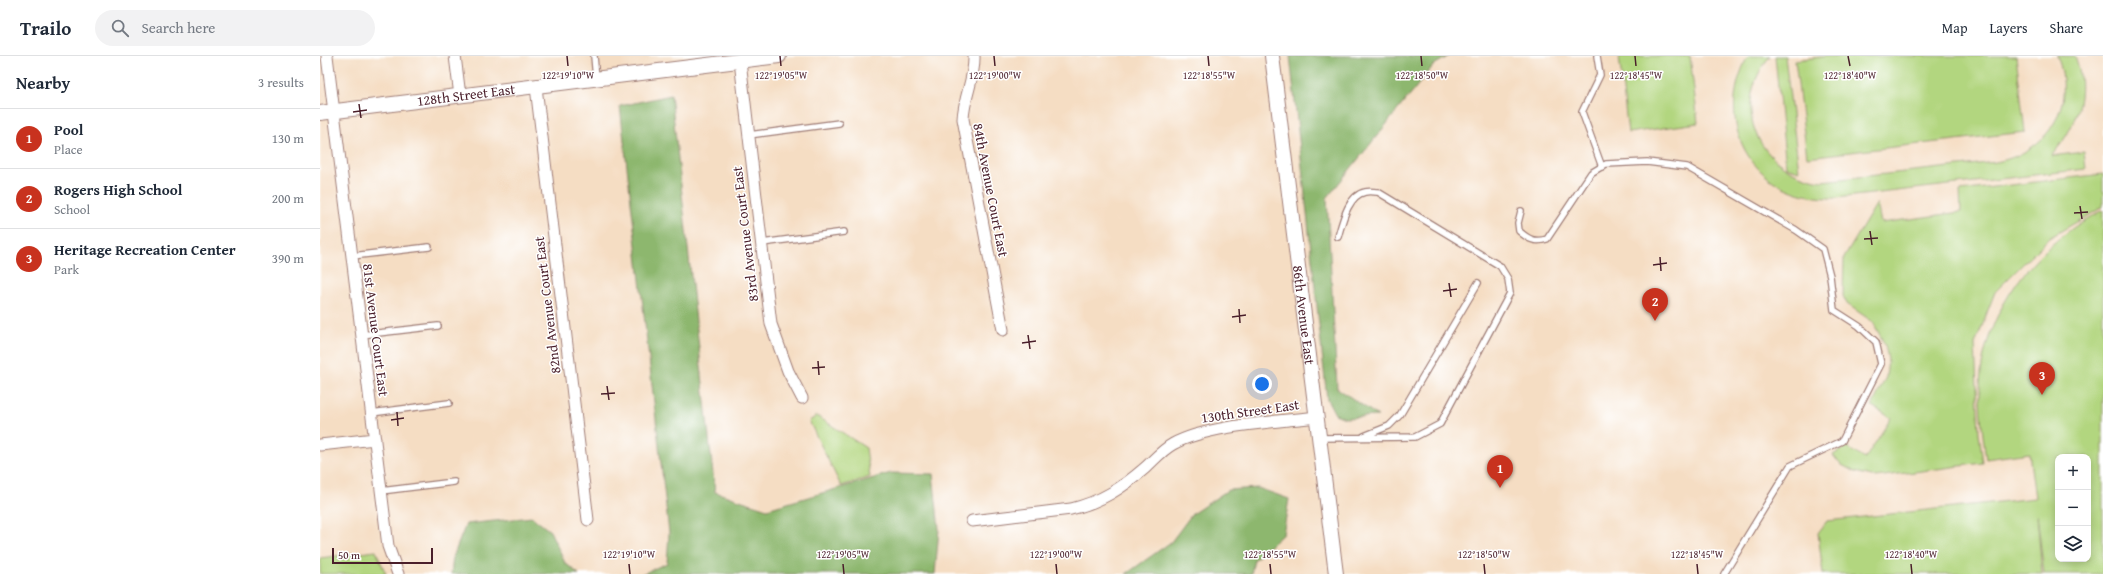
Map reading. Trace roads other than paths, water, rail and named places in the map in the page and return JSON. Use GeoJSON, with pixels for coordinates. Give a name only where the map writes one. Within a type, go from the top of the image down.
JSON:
{"type":"FeatureCollection","features":[{"type":"Feature","properties":{"kind":"street","name":"81st Avenue Court East"},"geometry":{"type":"LineString","coordinates":[[327,56],[326,113],[351,256],[388,546],[398,574]]}},
{"type":"Feature","properties":{"kind":"street"},"geometry":{"type":"LineString","coordinates":[[455,56],[460,96]]}},
{"type":"Feature","properties":{"kind":"street","name":"128th Street East"},"geometry":{"type":"LineString","coordinates":[[326,113],[779,56]]}},
{"type":"Feature","properties":{"kind":"street","name":"84th Avenue Court East"},"geometry":{"type":"LineString","coordinates":[[974,56],[975,68],[965,97],[963,119],[1002,330]]}},
{"type":"Feature","properties":{"kind":"street","name":"86th Avenue East"},"geometry":{"type":"LineString","coordinates":[[1272,56],[1336,574]]}},
{"type":"Feature","properties":{"kind":"street","name":"83rd Avenue Court East"},"geometry":{"type":"LineString","coordinates":[[740,61],[771,324],[788,372],[802,398]]}},
{"type":"Feature","properties":{"kind":"street","name":"82nd Avenue Court East"},"geometry":{"type":"LineString","coordinates":[[536,87],[588,520]]}},
{"type":"Feature","properties":{"kind":"street","name":"130th Street East"},"geometry":{"type":"LineString","coordinates":[[972,521],[1071,509],[1087,505],[1118,490],[1162,452],[1186,438],[1211,431],[1317,417]]}},
{"type":"Feature","properties":{"kind":"street"},"geometry":{"type":"LineString","coordinates":[[320,445],[375,439]]}},
{"type":"Feature","properties":{"kind":"lane"},"geometry":{"type":"LineString","coordinates":[[594,56],[596,79]]}},
{"type":"Feature","properties":{"kind":"lane"},"geometry":{"type":"LineString","coordinates":[[1598,56],[1600,75],[1582,112],[1602,167]]}},
{"type":"Feature","properties":{"kind":"lane"},"geometry":{"type":"LineString","coordinates":[[749,135],[839,123]]}},
{"type":"Feature","properties":{"kind":"lane"},"geometry":{"type":"LineString","coordinates":[[1521,211],[1518,223],[1519,231],[1534,241],[1547,239],[1590,173],[1606,164],[1647,162],[1687,167],[1796,230],[1823,249],[1830,276],[1834,310],[1859,326],[1876,342],[1881,364],[1880,368],[1842,441],[1790,466],[1724,574]]}},
{"type":"Feature","properties":{"kind":"lane"},"geometry":{"type":"LineString","coordinates":[[1319,438],[1415,437],[1440,424],[1510,293],[1508,279],[1500,266],[1378,192],[1364,192],[1355,198],[1345,213],[1338,237]]}},
{"type":"Feature","properties":{"kind":"lane"},"geometry":{"type":"LineString","coordinates":[[762,243],[844,232]]}},
{"type":"Feature","properties":{"kind":"lane"},"geometry":{"type":"LineString","coordinates":[[351,256],[429,247]]}},
{"type":"Feature","properties":{"kind":"lane"},"geometry":{"type":"LineString","coordinates":[[1362,437],[1389,426],[1400,415],[1478,283]]}},
{"type":"Feature","properties":{"kind":"lane"},"geometry":{"type":"LineString","coordinates":[[361,335],[438,326]]}},
{"type":"Feature","properties":{"kind":"lane"},"geometry":{"type":"LineString","coordinates":[[372,413],[449,403]]}},
{"type":"Feature","properties":{"kind":"lane"},"geometry":{"type":"LineString","coordinates":[[381,491],[454,482]]}},
{"type":"Feature","properties":{"kind":"place","name":"Rogers High School"},"geometry":{"type":"Point","coordinates":[1655,321]}},
{"type":"Feature","properties":{"kind":"place","name":"Heritage Recreation Center"},"geometry":{"type":"Point","coordinates":[2042,395]}},
{"type":"Feature","properties":{"kind":"place","name":"Pool"},"geometry":{"type":"Point","coordinates":[1500,488]}}]}
